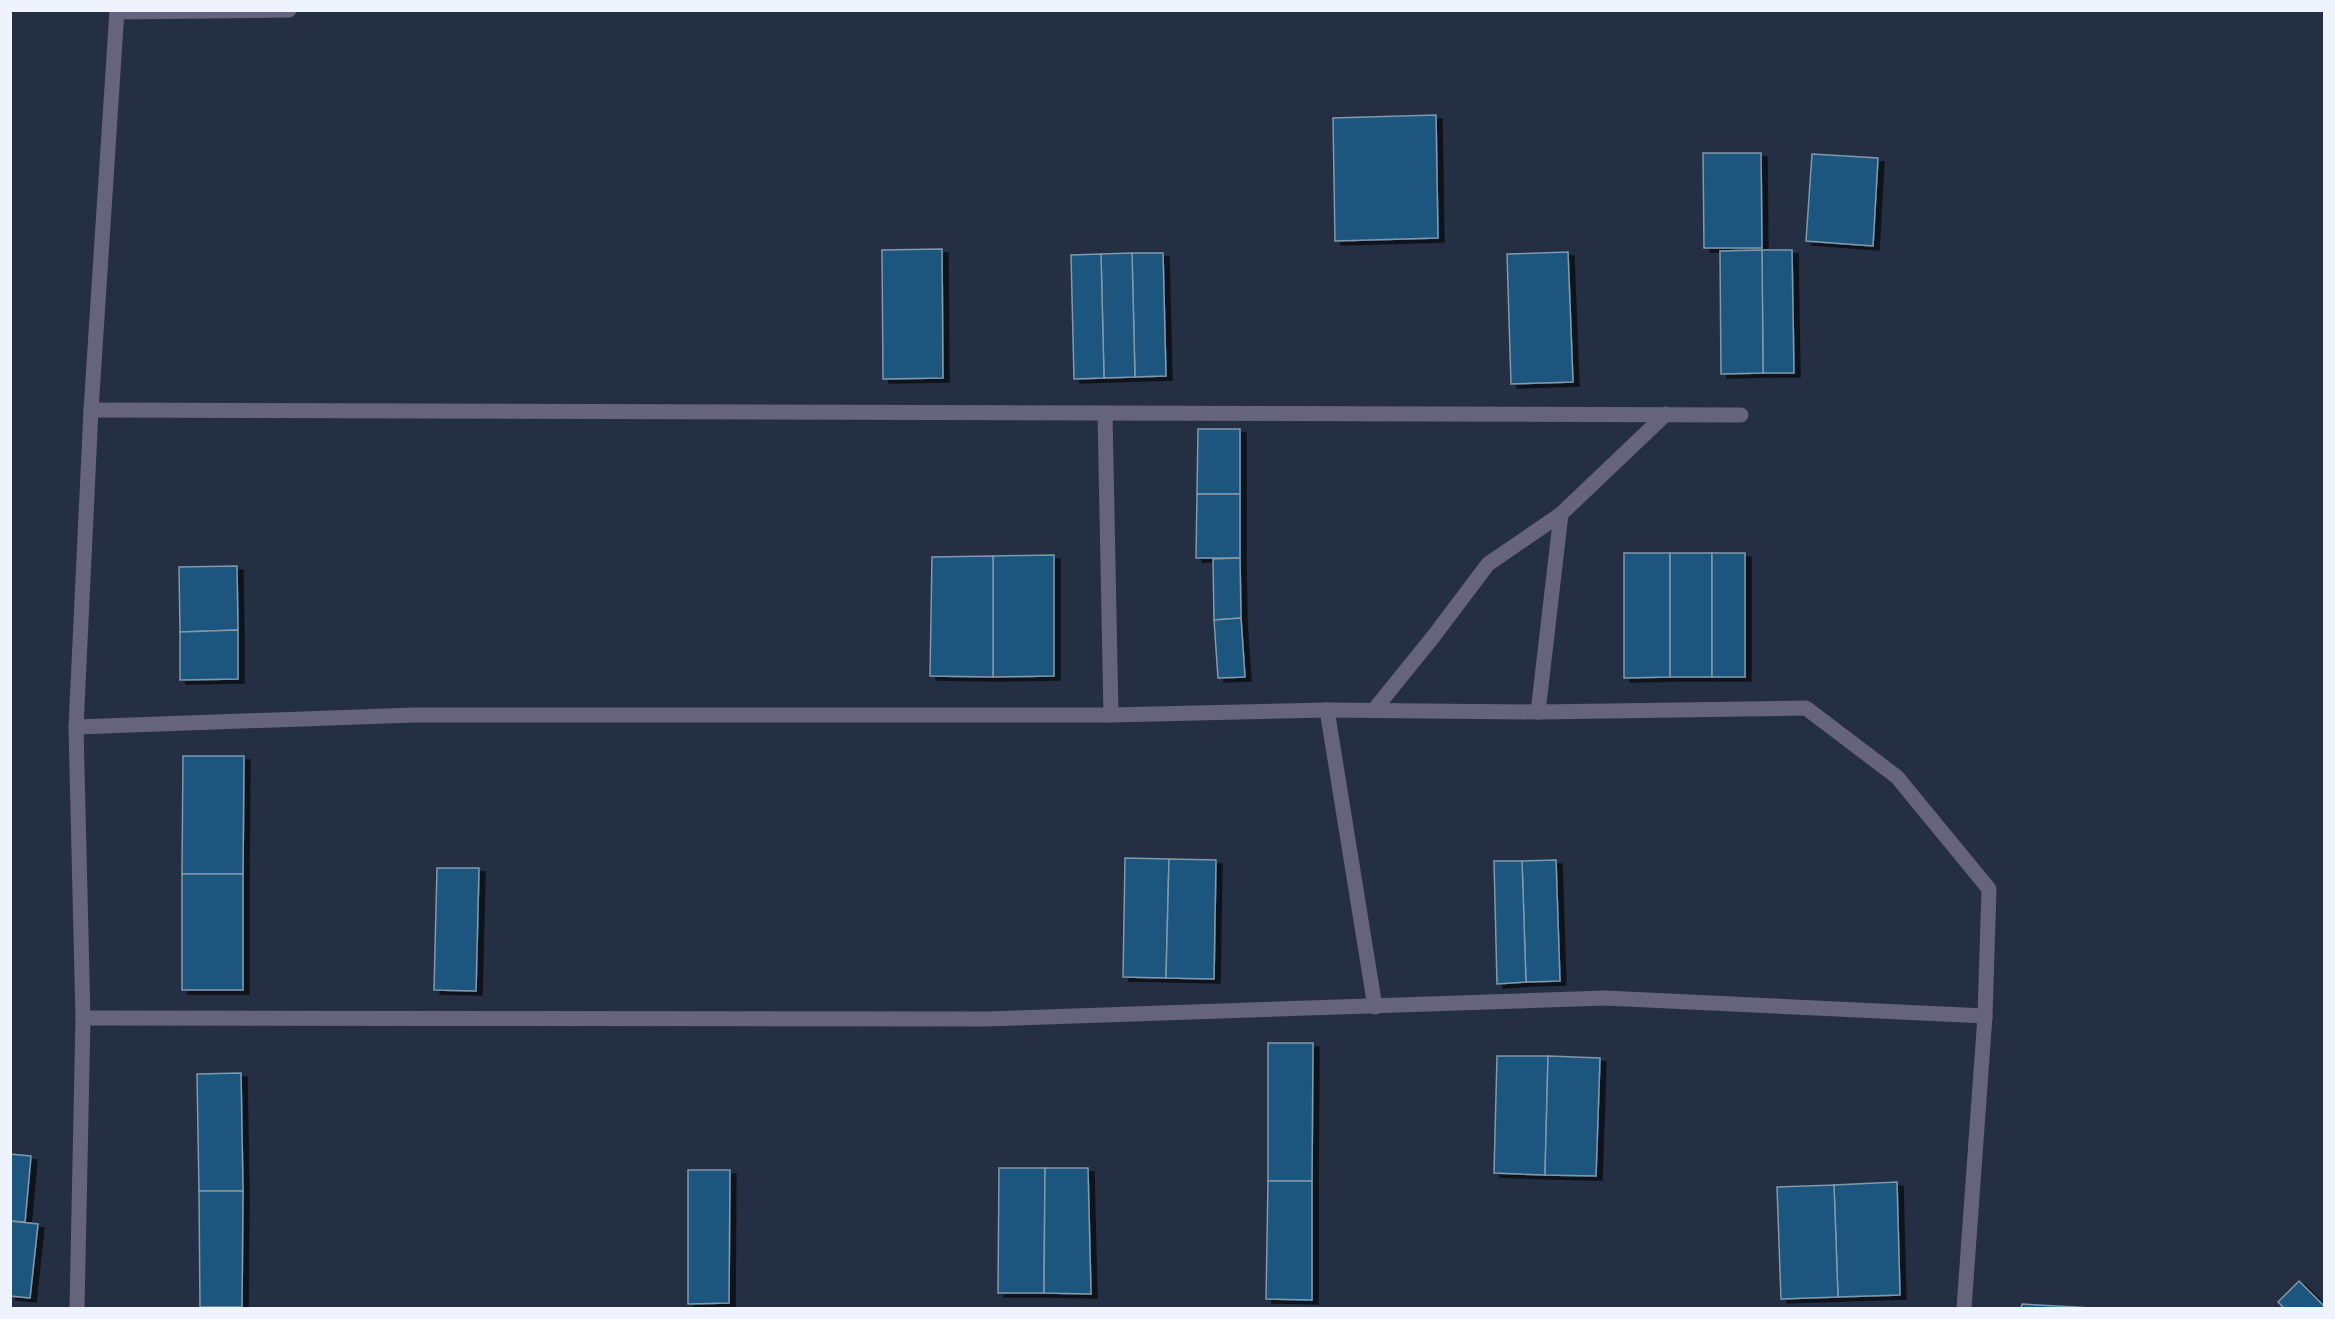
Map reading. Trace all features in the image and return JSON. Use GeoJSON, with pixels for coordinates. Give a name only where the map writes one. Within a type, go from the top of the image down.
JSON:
{"type":"FeatureCollection","features":[{"type":"Feature","properties":{"kind":"street"},"geometry":{"type":"LineString","coordinates":[[76,1308],[83,1018],[76,727],[91,410],[117,11],[289,10]]}},
{"type":"Feature","properties":{"kind":"street"},"geometry":{"type":"LineString","coordinates":[[91,410],[1741,415]]}},
{"type":"Feature","properties":{"kind":"street"},"geometry":{"type":"LineString","coordinates":[[1105,413],[1111,715]]}},
{"type":"Feature","properties":{"kind":"street"},"geometry":{"type":"LineString","coordinates":[[1374,710],[1488,564],[1561,514],[1665,414]]}},
{"type":"Feature","properties":{"kind":"street"},"geometry":{"type":"LineString","coordinates":[[1538,712],[1561,514]]}},
{"type":"Feature","properties":{"kind":"street"},"geometry":{"type":"LineString","coordinates":[[76,727],[414,715],[1111,715],[1327,710],[1538,712],[1806,708],[1898,777],[1989,889],[1985,1016],[1964,1308]]}},
{"type":"Feature","properties":{"kind":"street"},"geometry":{"type":"LineString","coordinates":[[1327,710],[1375,1007]]}},
{"type":"Feature","properties":{"kind":"street"},"geometry":{"type":"LineString","coordinates":[[83,1018],[986,1019],[1605,998],[1985,1016]]}},
{"type":"Feature","properties":{"kind":"building"},"geometry":{"type":"Polygon","coordinates":[[[1436,115],[1438,238],[1335,241],[1333,118],[1436,115]]]}},
{"type":"Feature","properties":{"kind":"building"},"geometry":{"type":"Polygon","coordinates":[[[1703,153],[1761,153],[1762,248],[1704,248],[1703,153]]]}},
{"type":"Feature","properties":{"kind":"building"},"geometry":{"type":"Polygon","coordinates":[[[1812,154],[1878,158],[1873,246],[1806,241],[1812,154]]]}},
{"type":"Feature","properties":{"kind":"building"},"geometry":{"type":"Polygon","coordinates":[[[942,249],[943,378],[883,379],[882,250],[942,249]]]}},
{"type":"Feature","properties":{"kind":"building"},"geometry":{"type":"Polygon","coordinates":[[[1762,250],[1792,250],[1794,373],[1763,373],[1762,250]]]}},
{"type":"Feature","properties":{"kind":"building"},"geometry":{"type":"Polygon","coordinates":[[[1762,250],[1763,373],[1721,374],[1720,251],[1762,250]]]}},
{"type":"Feature","properties":{"kind":"building"},"geometry":{"type":"Polygon","coordinates":[[[1568,252],[1573,382],[1511,384],[1507,254],[1568,252]]]}},
{"type":"Feature","properties":{"kind":"building"},"geometry":{"type":"Polygon","coordinates":[[[1132,253],[1163,253],[1166,376],[1135,377],[1132,253]]]}},
{"type":"Feature","properties":{"kind":"building"},"geometry":{"type":"Polygon","coordinates":[[[1132,253],[1135,377],[1104,378],[1101,254],[1132,253]]]}},
{"type":"Feature","properties":{"kind":"building"},"geometry":{"type":"Polygon","coordinates":[[[1101,254],[1104,378],[1074,379],[1071,255],[1101,254]]]}},
{"type":"Feature","properties":{"kind":"building"},"geometry":{"type":"Polygon","coordinates":[[[1198,429],[1240,429],[1240,494],[1197,494],[1198,429]]]}},
{"type":"Feature","properties":{"kind":"building"},"geometry":{"type":"Polygon","coordinates":[[[1197,494],[1240,494],[1240,558],[1196,558],[1197,494]]]}},
{"type":"Feature","properties":{"kind":"building"},"geometry":{"type":"Polygon","coordinates":[[[1624,553],[1670,553],[1670,677],[1624,678],[1624,553]]]}},
{"type":"Feature","properties":{"kind":"building"},"geometry":{"type":"Polygon","coordinates":[[[1670,553],[1712,553],[1712,677],[1670,677],[1670,553]]]}},
{"type":"Feature","properties":{"kind":"building"},"geometry":{"type":"Polygon","coordinates":[[[1712,553],[1745,553],[1745,677],[1712,677],[1712,553]]]}},
{"type":"Feature","properties":{"kind":"building"},"geometry":{"type":"Polygon","coordinates":[[[1054,555],[1054,676],[993,677],[993,556],[1054,555]]]}},
{"type":"Feature","properties":{"kind":"building"},"geometry":{"type":"Polygon","coordinates":[[[993,556],[993,677],[930,676],[932,557],[993,556]]]}},
{"type":"Feature","properties":{"kind":"building"},"geometry":{"type":"Polygon","coordinates":[[[1240,558],[1241,618],[1214,620],[1213,559],[1240,558]]]}},
{"type":"Feature","properties":{"kind":"building"},"geometry":{"type":"Polygon","coordinates":[[[237,566],[238,630],[180,632],[179,567],[237,566]]]}},
{"type":"Feature","properties":{"kind":"building"},"geometry":{"type":"Polygon","coordinates":[[[1241,618],[1245,677],[1218,678],[1214,620],[1241,618]]]}},
{"type":"Feature","properties":{"kind":"building"},"geometry":{"type":"Polygon","coordinates":[[[238,630],[238,679],[180,680],[180,632],[238,630]]]}},
{"type":"Feature","properties":{"kind":"building"},"geometry":{"type":"Polygon","coordinates":[[[183,756],[244,756],[243,874],[182,874],[183,756]]]}},
{"type":"Feature","properties":{"kind":"building"},"geometry":{"type":"Polygon","coordinates":[[[1125,858],[1169,859],[1166,978],[1123,977],[1125,858]]]}},
{"type":"Feature","properties":{"kind":"building"},"geometry":{"type":"Polygon","coordinates":[[[1169,859],[1216,860],[1214,979],[1166,978],[1169,859]]]}},
{"type":"Feature","properties":{"kind":"building"},"geometry":{"type":"Polygon","coordinates":[[[1556,860],[1560,981],[1526,982],[1522,861],[1556,860]]]}},
{"type":"Feature","properties":{"kind":"building"},"geometry":{"type":"Polygon","coordinates":[[[1494,861],[1522,861],[1526,982],[1497,984],[1494,861]]]}},
{"type":"Feature","properties":{"kind":"building"},"geometry":{"type":"Polygon","coordinates":[[[437,868],[479,868],[476,991],[434,990],[437,868]]]}},
{"type":"Feature","properties":{"kind":"building"},"geometry":{"type":"Polygon","coordinates":[[[182,874],[243,874],[243,990],[182,990],[182,874]]]}},
{"type":"Feature","properties":{"kind":"building"},"geometry":{"type":"Polygon","coordinates":[[[1268,1043],[1313,1043],[1312,1181],[1268,1181],[1268,1043]]]}},
{"type":"Feature","properties":{"kind":"building"},"geometry":{"type":"Polygon","coordinates":[[[1497,1056],[1548,1056],[1545,1175],[1494,1173],[1497,1056]]]}},
{"type":"Feature","properties":{"kind":"building"},"geometry":{"type":"Polygon","coordinates":[[[1548,1056],[1600,1058],[1596,1176],[1545,1175],[1548,1056]]]}},
{"type":"Feature","properties":{"kind":"building"},"geometry":{"type":"Polygon","coordinates":[[[241,1073],[243,1191],[199,1191],[197,1074],[241,1073]]]}},
{"type":"Feature","properties":{"kind":"building"},"geometry":{"type":"Polygon","coordinates":[[[10,1154],[31,1156],[25,1222],[10,1221],[10,1154]]]}},
{"type":"Feature","properties":{"kind":"building"},"geometry":{"type":"Polygon","coordinates":[[[999,1168],[1045,1168],[1044,1293],[998,1293],[999,1168]]]}},
{"type":"Feature","properties":{"kind":"building"},"geometry":{"type":"Polygon","coordinates":[[[1045,1168],[1088,1168],[1091,1294],[1044,1293],[1045,1168]]]}},
{"type":"Feature","properties":{"kind":"building"},"geometry":{"type":"Polygon","coordinates":[[[688,1170],[730,1170],[729,1303],[688,1304],[688,1170]]]}},
{"type":"Feature","properties":{"kind":"building"},"geometry":{"type":"Polygon","coordinates":[[[1268,1181],[1312,1181],[1312,1300],[1266,1299],[1268,1181]]]}},
{"type":"Feature","properties":{"kind":"building"},"geometry":{"type":"Polygon","coordinates":[[[1897,1182],[1900,1295],[1838,1297],[1834,1185],[1897,1182]]]}},
{"type":"Feature","properties":{"kind":"building"},"geometry":{"type":"Polygon","coordinates":[[[1834,1185],[1838,1297],[1781,1299],[1777,1187],[1834,1185]]]}},
{"type":"Feature","properties":{"kind":"building"},"geometry":{"type":"Polygon","coordinates":[[[199,1191],[243,1191],[242,1307],[200,1307],[199,1191]]]}},
{"type":"Feature","properties":{"kind":"building"},"geometry":{"type":"Polygon","coordinates":[[[10,1221],[38,1224],[30,1298],[10,1296],[10,1221]]]}},
{"type":"Feature","properties":{"kind":"building"},"geometry":{"type":"Polygon","coordinates":[[[2299,1281],[2324,1308],[2284,1308],[2278,1302],[2299,1281]]]}},
{"type":"Feature","properties":{"kind":"building"},"geometry":{"type":"Polygon","coordinates":[[[2022,1304],[2092,1308],[2021,1308],[2022,1304]]]}}]}
